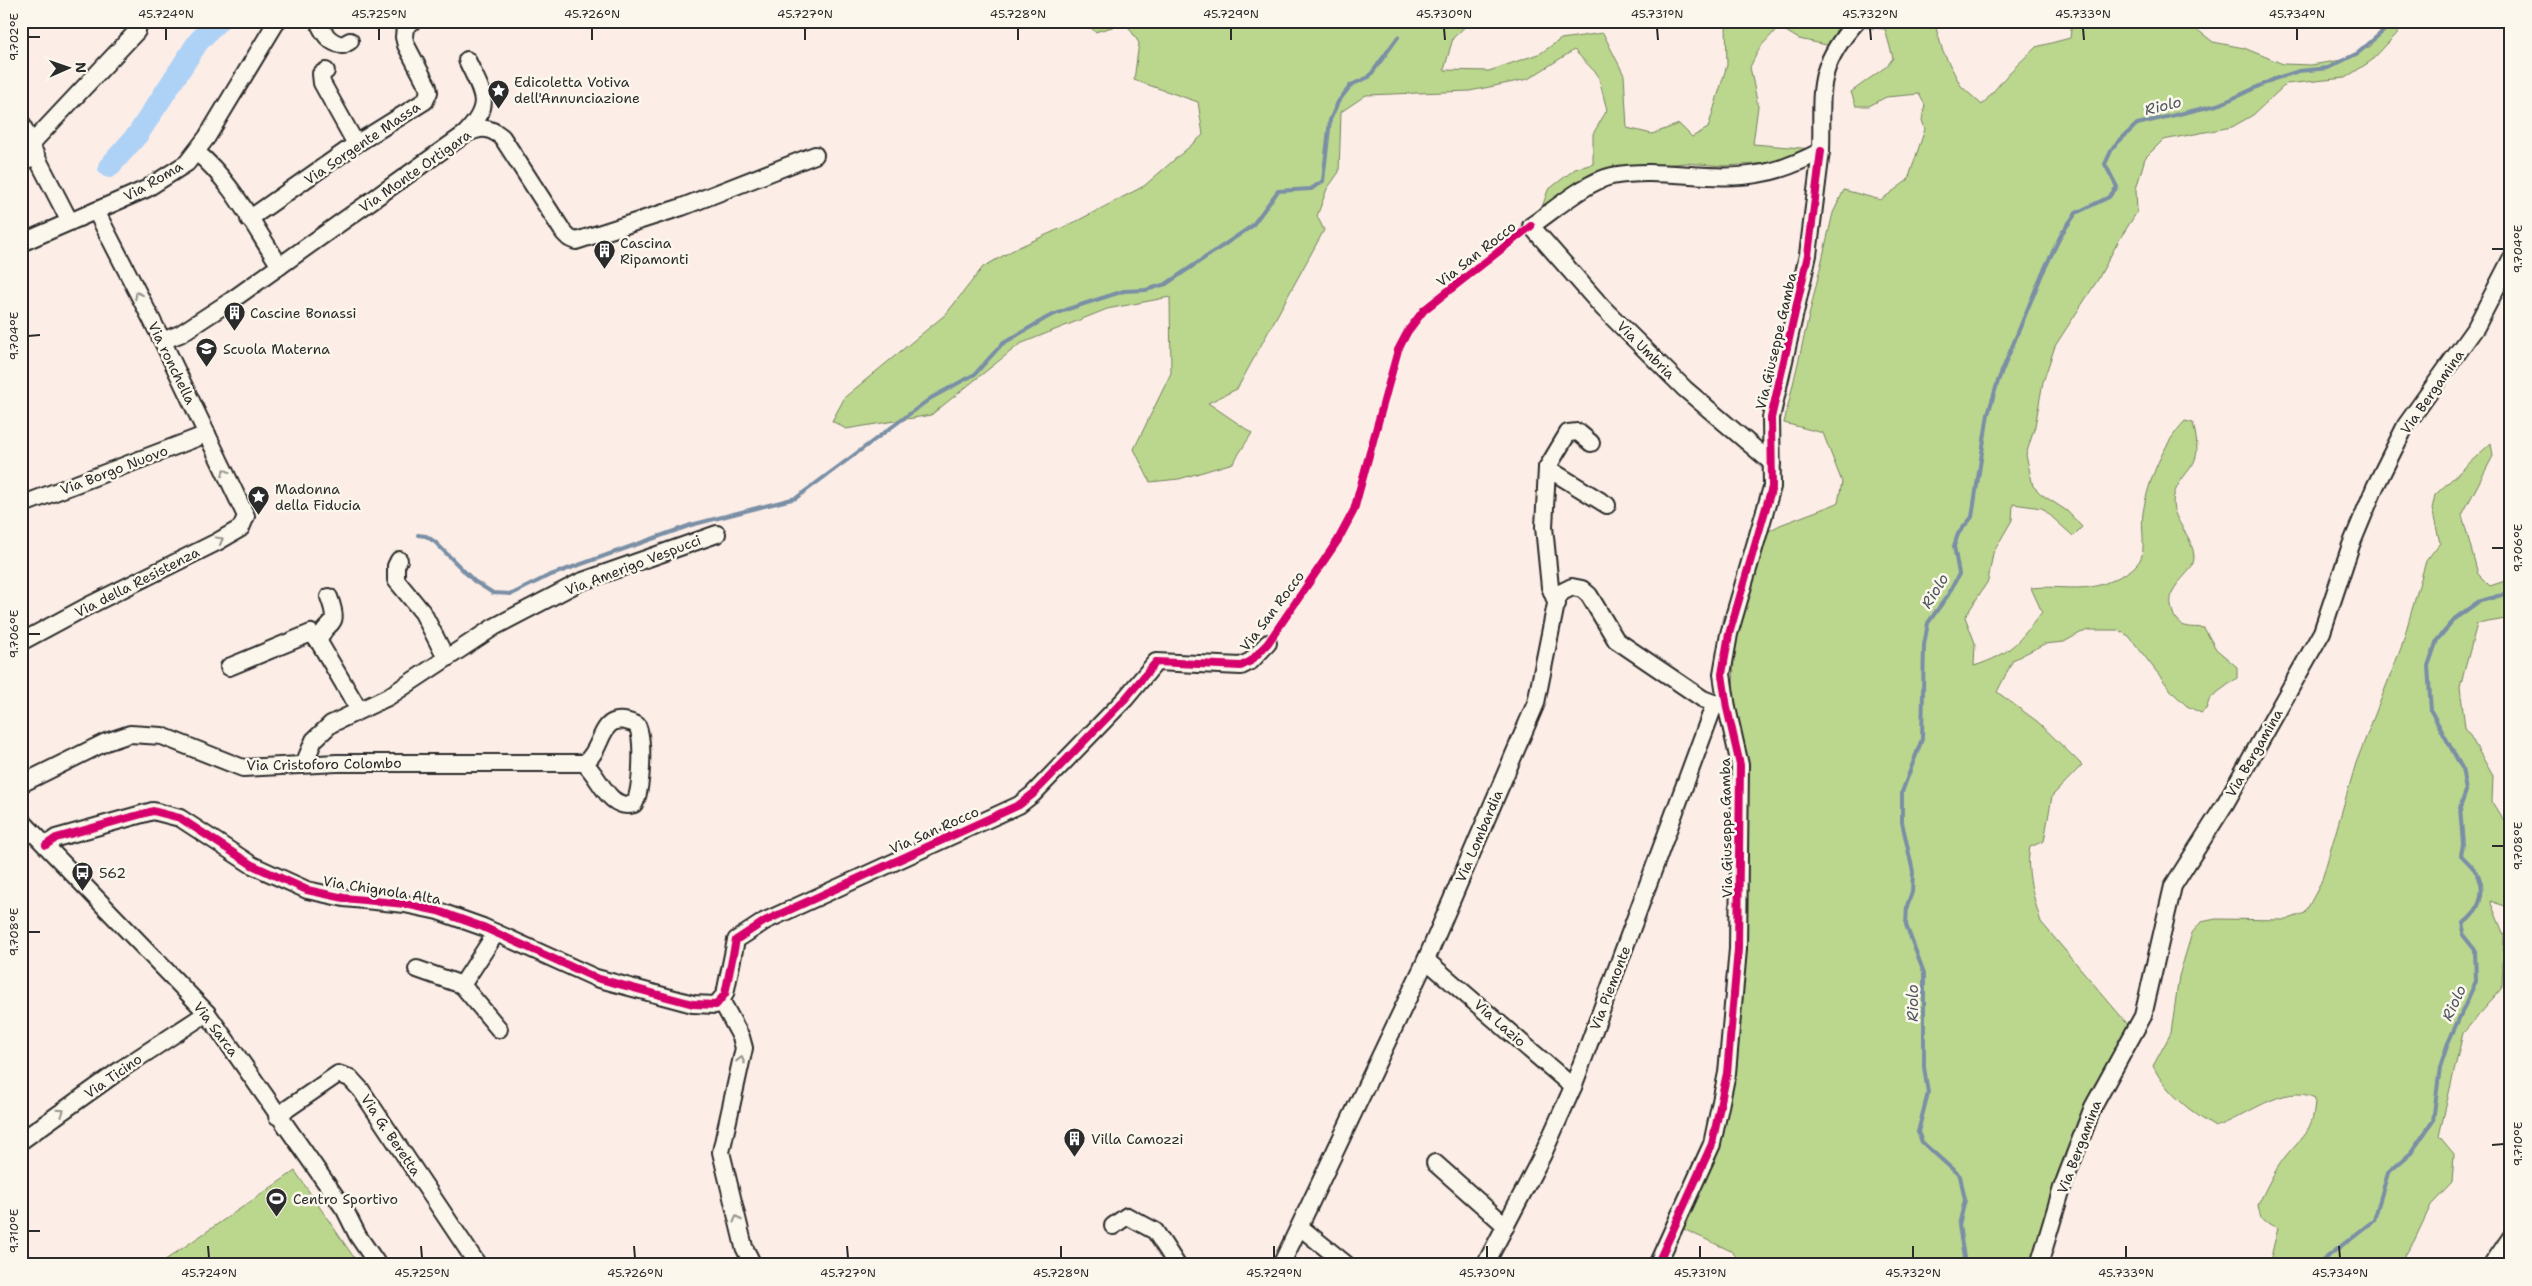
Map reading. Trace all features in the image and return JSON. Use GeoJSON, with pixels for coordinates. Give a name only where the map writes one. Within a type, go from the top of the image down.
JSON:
{"type":"FeatureCollection","features":[{"type":"Feature","properties":{"kind":"street"},"geometry":{"type":"LineString","coordinates":[[29,154],[137,30],[138,21]]}},
{"type":"Feature","properties":{"kind":"street","name":"Via Roma"},"geometry":{"type":"LineString","coordinates":[[21,242],[69,220],[96,211],[146,189],[170,175],[196,152],[263,48],[277,21]]}},
{"type":"Feature","properties":{"kind":"street"},"geometry":{"type":"LineString","coordinates":[[318,21],[328,38],[333,42],[344,45],[350,41]]}},
{"type":"Feature","properties":{"kind":"street","name":"Via Sorgente Massa"},"geometry":{"type":"LineString","coordinates":[[249,219],[356,144],[428,97],[428,87],[404,37],[406,27],[413,21]]}},
{"type":"Feature","properties":{"kind":"street"},"geometry":{"type":"LineString","coordinates":[[1821,151],[1821,88],[1824,73],[1842,38],[1857,21]]}},
{"type":"Feature","properties":{"kind":"street"},"geometry":{"type":"LineString","coordinates":[[465,134],[476,122],[483,106],[482,94],[466,60]]}},
{"type":"Feature","properties":{"kind":"street"},"geometry":{"type":"LineString","coordinates":[[326,71],[321,74],[322,83],[356,144]]}},
{"type":"Feature","properties":{"kind":"street"},"geometry":{"type":"LineString","coordinates":[[21,122],[29,154],[69,220]]}},
{"type":"Feature","properties":{"kind":"street","name":"Via Monte Ortigara"},"geometry":{"type":"LineString","coordinates":[[161,338],[168,339],[180,334],[280,266],[465,134],[478,128],[488,128],[502,138],[564,233],[576,241],[682,207],[815,155]]}},
{"type":"Feature","properties":{"kind":"street","name":"Via San Rocco"},"geometry":{"type":"LineString","coordinates":[[1531,226],[1587,188],[1610,176],[1634,174],[1754,175],[1795,164],[1821,151]]}},
{"type":"Feature","properties":{"kind":"street","name":"Via Giuseppe Gamba"},"geometry":{"type":"LineString","coordinates":[[1657,1265],[1712,1144],[1727,1073],[1738,949],[1740,765],[1721,705],[1722,674],[1728,634],[1772,487],[1771,418],[1808,255],[1821,151]]}},
{"type":"Feature","properties":{"kind":"street"},"geometry":{"type":"LineString","coordinates":[[196,152],[205,158],[228,188],[280,266]]}},
{"type":"Feature","properties":{"kind":"street","name":"Via ronchella"},"geometry":{"type":"LineString","coordinates":[[96,211],[161,338],[246,516]]}},
{"type":"Feature","properties":{"kind":"street","name":"Via Umbria"},"geometry":{"type":"LineString","coordinates":[[1531,226],[1603,308],[1685,389],[1772,463]]}},
{"type":"Feature","properties":{"kind":"street","name":"Via Bergamina"},"geometry":{"type":"LineString","coordinates":[[2039,1265],[2062,1188],[2093,1107],[2143,1016],[2173,886],[2225,804],[2322,632],[2351,545],[2375,486],[2406,424],[2476,328],[2511,259]]}},
{"type":"Feature","properties":{"kind":"street"},"geometry":{"type":"LineString","coordinates":[[1556,604],[1550,587],[1544,527],[1547,468],[1568,433],[1578,432],[1591,442]]}},
{"type":"Feature","properties":{"kind":"street","name":"Via Borgo Nuovo"},"geometry":{"type":"LineString","coordinates":[[21,505],[207,434]]}},
{"type":"Feature","properties":{"kind":"street"},"geometry":{"type":"LineString","coordinates":[[1547,468],[1607,505]]}},
{"type":"Feature","properties":{"kind":"street","name":"Via della Resistenza"},"geometry":{"type":"LineString","coordinates":[[21,642],[88,606],[217,542],[241,528],[246,516]]}},
{"type":"Feature","properties":{"kind":"street","name":"Via Amerigo Vespucci"},"geometry":{"type":"LineString","coordinates":[[304,764],[314,740],[331,724],[388,697],[494,627],[580,582],[717,534]]}},
{"type":"Feature","properties":{"kind":"street"},"geometry":{"type":"LineString","coordinates":[[399,560],[396,566],[396,580],[422,613],[446,658]]}},
{"type":"Feature","properties":{"kind":"street"},"geometry":{"type":"LineString","coordinates":[[1556,604],[1562,592],[1572,587],[1582,589],[1589,596],[1616,640],[1704,699],[1721,705]]}},
{"type":"Feature","properties":{"kind":"street"},"geometry":{"type":"LineString","coordinates":[[319,642],[320,637],[335,620],[335,614],[329,597]]}},
{"type":"Feature","properties":{"kind":"street","name":"Via Lombardia"},"geometry":{"type":"LineString","coordinates":[[1281,1265],[1426,960],[1536,703],[1556,604]]}},
{"type":"Feature","properties":{"kind":"street"},"geometry":{"type":"LineString","coordinates":[[229,667],[311,633],[319,642],[359,710]]}},
{"type":"Feature","properties":{"kind":"street","name":"Via San Rocco"},"geometry":{"type":"LineString","coordinates":[[721,1000],[726,994],[736,940],[765,921],[1019,805],[1033,794],[1125,699],[1156,662],[1241,666],[1251,661],[1268,643]]}},
{"type":"Feature","properties":{"kind":"street","name":"Via Piemonte"},"geometry":{"type":"LineString","coordinates":[[1485,1265],[1543,1154],[1573,1088],[1721,705]]}},
{"type":"Feature","properties":{"kind":"street"},"geometry":{"type":"LineString","coordinates":[[624,722],[637,725],[640,739],[640,770],[639,790],[634,804],[622,806],[615,803],[593,770],[584,763],[592,758],[601,734],[608,725],[624,722]]}},
{"type":"Feature","properties":{"kind":"street","name":"Via Cristoforo Colombo"},"geometry":{"type":"LineString","coordinates":[[21,784],[106,742],[130,734],[162,736],[243,768],[304,764],[584,763]]}},
{"type":"Feature","properties":{"kind":"street","name":"Via Chignola Alta"},"geometry":{"type":"LineString","coordinates":[[46,845],[56,838],[134,815],[153,811],[167,813],[180,818],[252,865],[307,890],[344,898],[404,904],[438,911],[496,933],[596,978],[693,1004],[716,1005],[721,1000]]}},
{"type":"Feature","properties":{"kind":"street","name":"Via Sarca"},"geometry":{"type":"LineString","coordinates":[[24,830],[46,845],[207,1013],[277,1116],[345,1210],[358,1236],[378,1265]]}},
{"type":"Feature","properties":{"kind":"street"},"geometry":{"type":"LineString","coordinates":[[462,985],[496,933]]}},
{"type":"Feature","properties":{"kind":"street","name":"Via Lazio"},"geometry":{"type":"LineString","coordinates":[[1426,960],[1573,1088]]}},
{"type":"Feature","properties":{"kind":"street"},"geometry":{"type":"LineString","coordinates":[[417,969],[462,985],[499,1029]]}},
{"type":"Feature","properties":{"kind":"street"},"geometry":{"type":"LineString","coordinates":[[721,1000],[741,1037],[744,1048],[721,1152],[744,1247],[753,1265]]}},
{"type":"Feature","properties":{"kind":"street","name":"Via Ticino"},"geometry":{"type":"LineString","coordinates":[[21,1141],[123,1068],[207,1013]]}},
{"type":"Feature","properties":{"kind":"street","name":"Via G. Beretta"},"geometry":{"type":"LineString","coordinates":[[277,1116],[338,1074],[350,1078],[361,1090],[478,1265]]}},
{"type":"Feature","properties":{"kind":"street"},"geometry":{"type":"LineString","coordinates":[[1435,1163],[1506,1226]]}},
{"type":"Feature","properties":{"kind":"street"},"geometry":{"type":"LineString","coordinates":[[1113,1226],[1128,1216],[1155,1231],[1177,1265]]}},
{"type":"Feature","properties":{"kind":"street"},"geometry":{"type":"LineString","coordinates":[[1300,1227],[1347,1265]]}},
{"type":"Feature","properties":{"kind":"street"},"geometry":{"type":"LineString","coordinates":[[2492,1265],[2511,1237]]}},
{"type":"Feature","properties":{"kind":"green space"},"geometry":{"type":"Polygon","coordinates":[[[1085,21],[1471,21],[1453,38],[1444,70],[1489,71],[1541,53],[1561,39],[1603,33],[1624,75],[1627,128],[1652,134],[1679,124],[1692,137],[1708,128],[1727,65],[1726,23],[1839,21],[1831,46],[1799,39],[1779,27],[1760,47],[1750,67],[1758,106],[1753,144],[1813,149],[1787,162],[1724,166],[1686,163],[1603,170],[1560,196],[1540,213],[1548,190],[1575,169],[1593,164],[1593,134],[1607,110],[1598,75],[1574,50],[1528,79],[1470,91],[1366,95],[1341,112],[1339,172],[1327,189],[1317,216],[1324,230],[1237,389],[1208,403],[1252,433],[1233,463],[1179,479],[1150,482],[1134,449],[1171,373],[1170,297],[1107,309],[1020,344],[931,415],[846,429],[832,421],[845,397],[946,314],[983,267],[1017,248],[1077,221],[1144,186],[1203,135],[1198,102],[1134,80],[1139,43],[1126,23],[1095,32],[1085,21]]]}},
{"type":"Feature","properties":{"kind":"green space"},"geometry":{"type":"Polygon","coordinates":[[[1840,21],[1934,21],[1943,52],[1961,86],[1982,105],[2009,73],[2036,47],[2070,38],[2072,21],[2186,21],[2213,42],[2244,48],[2283,64],[2311,65],[2342,60],[2371,46],[2382,28],[2390,21],[2409,21],[2371,61],[2345,78],[2286,84],[2253,115],[2232,127],[2163,140],[2145,158],[2136,189],[2137,212],[2119,240],[2097,281],[2055,346],[2043,382],[2035,426],[2026,455],[2033,486],[2041,494],[2067,511],[2082,527],[2073,536],[2042,508],[2013,504],[2012,520],[1993,553],[1988,581],[1965,617],[1975,643],[1974,666],[1997,657],[2014,645],[2042,612],[2031,588],[2086,588],[2114,579],[2136,565],[2142,555],[2143,513],[2153,476],[2163,452],[2177,430],[2185,421],[2193,423],[2197,449],[2195,460],[2177,487],[2173,504],[2176,516],[2190,542],[2194,556],[2190,570],[2175,587],[2171,603],[2174,615],[2181,624],[2204,628],[2216,649],[2237,667],[2237,678],[2210,698],[2206,709],[2201,713],[2187,706],[2173,693],[2129,636],[2118,630],[2090,630],[2064,642],[2044,644],[2013,660],[1997,692],[2038,722],[2082,765],[2052,796],[2044,841],[2030,847],[2031,885],[2041,922],[2130,1027],[2110,1058],[2077,1123],[2030,1265],[1744,1265],[1731,1251],[1679,1227],[1718,1149],[1747,826],[1748,760],[1733,697],[1734,650],[1744,605],[1757,570],[1765,533],[1780,525],[1838,503],[1842,482],[1823,433],[1784,423],[1833,213],[1844,190],[1881,200],[1908,180],[1925,129],[1922,120],[1925,105],[1919,94],[1886,97],[1869,106],[1856,106],[1851,92],[1887,66],[1893,58],[1885,29],[1857,27],[1840,21]]]}},
{"type":"Feature","properties":{"kind":"green space"},"geometry":{"type":"Polygon","coordinates":[[[2491,443],[2493,456],[2462,515],[2478,574],[2490,586],[2511,579],[2511,618],[2477,624],[2460,687],[2465,727],[2493,776],[2492,802],[2511,833],[2511,899],[2505,906],[2490,901],[2504,935],[2502,989],[2463,1033],[2439,1136],[2454,1154],[2452,1183],[2431,1205],[2414,1241],[2399,1265],[2266,1265],[2270,1261],[2278,1228],[2261,1219],[2258,1205],[2277,1168],[2307,1131],[2313,1118],[2315,1098],[2303,1094],[2278,1098],[2215,1127],[2180,1101],[2158,1076],[2153,1066],[2171,1033],[2179,976],[2192,933],[2201,922],[2216,919],[2286,920],[2305,913],[2321,883],[2356,763],[2401,648],[2426,561],[2440,543],[2432,509],[2435,495],[2491,443]]]}},
{"type":"Feature","properties":{"kind":"green space","name":"Centro Sportivo"},"geometry":{"type":"Polygon","coordinates":[[[295,1171],[359,1265],[158,1265],[295,1171]]]}},
{"type":"Feature","properties":{"kind":"waterway"},"geometry":{"type":"LineString","coordinates":[[109,167],[138,134],[198,42],[218,21]]}},
{"type":"Feature","properties":{"kind":"waterway","name":"Riolo"},"geometry":{"type":"LineString","coordinates":[[1965,1265],[1959,1225],[1965,1200],[1960,1176],[1922,1142],[1918,1132],[1928,1093],[1924,1067],[1924,973],[1906,925],[1907,906],[1912,892],[1913,872],[1902,822],[1902,792],[1922,739],[1924,645],[1928,623],[1948,595],[1959,574],[1954,546],[1958,534],[1972,517],[1988,414],[1998,381],[2042,274],[2062,233],[2076,213],[2109,197],[2117,187],[2105,164],[2113,147],[2137,124],[2221,104],[2274,79],[2299,71],[2328,68],[2358,53],[2395,21]]}},
{"type":"Feature","properties":{"kind":"waterway"},"geometry":{"type":"LineString","coordinates":[[418,535],[426,536],[435,542],[474,581],[493,593],[512,594],[548,576],[691,525],[796,498],[931,398],[975,374],[1002,344],[1048,317],[1068,309],[1124,291],[1146,290],[1166,284],[1252,226],[1278,191],[1311,189],[1323,181],[1330,120],[1338,102],[1351,85],[1369,77],[1398,37]]}},
{"type":"Feature","properties":{"kind":"waterway","name":"Riolo"},"geometry":{"type":"LineString","coordinates":[[2317,1265],[2374,1220],[2388,1173],[2411,1153],[2433,1121],[2440,1067],[2448,1043],[2476,981],[2475,950],[2463,935],[2464,923],[2477,908],[2482,890],[2481,883],[2476,871],[2461,855],[2463,844],[2460,808],[2466,791],[2462,768],[2431,711],[2428,666],[2437,640],[2457,617],[2478,602],[2511,592]]}},
{"type":"Feature","properties":{"kind":"cycle path"},"geometry":{"type":"LineString","coordinates":[[1657,1265],[1712,1144],[1727,1073],[1738,949],[1740,765],[1727,708],[1722,674],[1729,634],[1772,487],[1771,418],[1808,255],[1821,151]]}},
{"type":"Feature","properties":{"kind":"cycle path"},"geometry":{"type":"LineString","coordinates":[[46,845],[56,838],[153,811],[180,818],[252,865],[307,890],[344,898],[405,904],[438,911],[483,927],[596,978],[693,1004],[716,1005],[725,994],[736,940],[765,921],[1019,805],[1033,794],[1125,699],[1156,662],[1241,666],[1251,661],[1268,643],[1338,540],[1354,510],[1398,350],[1408,331],[1424,310],[1531,226]]}},
{"type":"Feature","properties":{"kind":"place","name":"Edicoletta Votiva dell'Annunciazione"},"geometry":{"type":"Point","coordinates":[498,109]}},
{"type":"Feature","properties":{"kind":"place","name":"Cascina Ripamonti"},"geometry":{"type":"Point","coordinates":[604,270]}},
{"type":"Feature","properties":{"kind":"place","name":"Cascine Bonassi"},"geometry":{"type":"Point","coordinates":[234,332]}},
{"type":"Feature","properties":{"kind":"place","name":"Scuola Materna"},"geometry":{"type":"Point","coordinates":[207,368]}},
{"type":"Feature","properties":{"kind":"place","name":"Madonna della Fiducia"},"geometry":{"type":"Point","coordinates":[259,516]}},
{"type":"Feature","properties":{"kind":"place","name":"562"},"geometry":{"type":"Point","coordinates":[83,892]}},
{"type":"Feature","properties":{"kind":"place","name":"Villa Camozzi"},"geometry":{"type":"Point","coordinates":[1075,1158]}},
{"type":"Feature","properties":{"kind":"place","name":"Centro Sportivo"},"geometry":{"type":"Point","coordinates":[277,1218]}}]}
